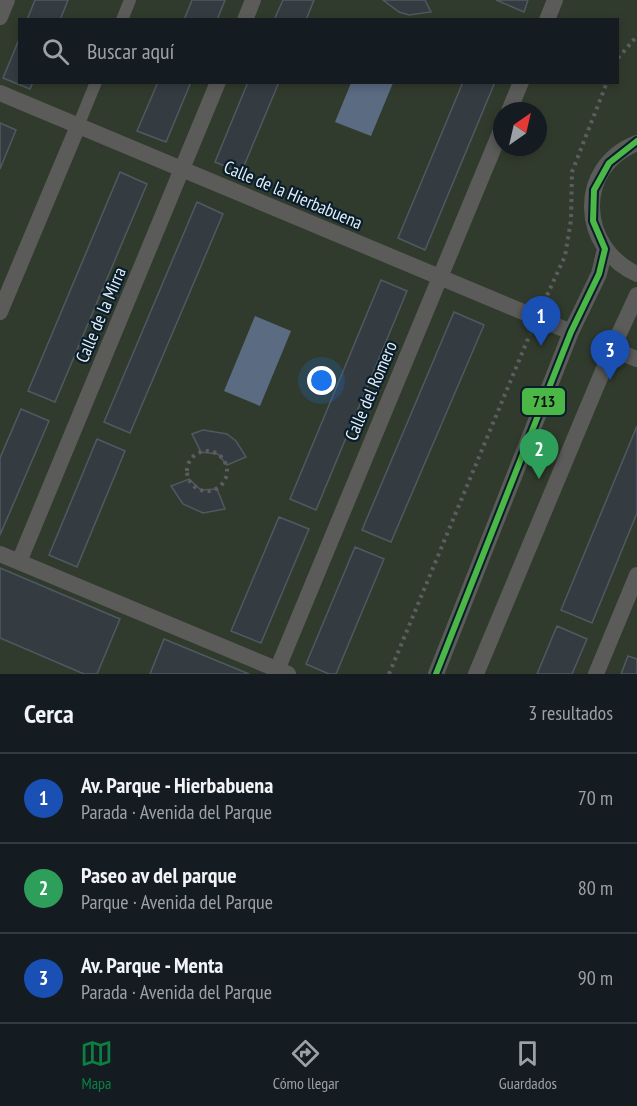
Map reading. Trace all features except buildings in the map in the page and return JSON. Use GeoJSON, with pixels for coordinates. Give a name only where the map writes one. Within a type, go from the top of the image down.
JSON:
{"type":"FeatureCollection","features":[{"type":"Feature","properties":{"kind":"street"},"geometry":{"type":"LineString","coordinates":[[0,17],[7,0]]}},
{"type":"Feature","properties":{"kind":"street"},"geometry":{"type":"LineString","coordinates":[[123,18],[130,0]]}},
{"type":"Feature","properties":{"kind":"street"},"geometry":{"type":"LineString","coordinates":[[245,18],[253,0]]}},
{"type":"Feature","properties":{"kind":"street"},"geometry":{"type":"LineString","coordinates":[[548,18],[555,0]]}},
{"type":"Feature","properties":{"kind":"street"},"geometry":{"type":"LineString","coordinates":[[0,312],[95,84]]}},
{"type":"Feature","properties":{"kind":"street","name":"Calle de la Mirra"},"geometry":{"type":"LineString","coordinates":[[19,562],[217,84]]}},
{"type":"Feature","properties":{"kind":"street"},"geometry":{"type":"LineString","coordinates":[[513,102],[520,84]]}},
{"type":"Feature","properties":{"kind":"street","name":"Calle de la Hierbabuena"},"geometry":{"type":"LineString","coordinates":[[0,93],[571,332]]}},
{"type":"Feature","properties":{"kind":"street"},"geometry":{"type":"LineString","coordinates":[[636,143],[609,163],[594,190],[593,221],[605,249],[619,264],[637,274]]}},
{"type":"Feature","properties":{"kind":"street","name":"Calle del Romero"},"geometry":{"type":"LineString","coordinates":[[282,672],[493,150]]}},
{"type":"Feature","properties":{"kind":"street"},"geometry":{"type":"LineString","coordinates":[[436,674],[571,332],[597,280],[605,249]]}},
{"type":"Feature","properties":{"kind":"street"},"geometry":{"type":"LineString","coordinates":[[476,674],[612,349],[637,295]]}},
{"type":"Feature","properties":{"kind":"street"},"geometry":{"type":"LineString","coordinates":[[612,349],[637,359]]}},
{"type":"Feature","properties":{"kind":"street"},"geometry":{"type":"LineString","coordinates":[[0,554],[282,672]]}},
{"type":"Feature","properties":{"kind":"street"},"geometry":{"type":"LineString","coordinates":[[596,674],[637,575]]}},
{"type":"Feature","properties":{"kind":"path"},"geometry":{"type":"LineString","coordinates":[[619,57],[637,36]]}},
{"type":"Feature","properties":{"kind":"path"},"geometry":{"type":"LineString","coordinates":[[389,674],[537,317],[565,256],[571,220],[572,172],[605,84]]}},
{"type":"Feature","properties":{"kind":"path"},"geometry":{"type":"LineString","coordinates":[[201,452],[218,454],[226,465],[227,475],[217,489],[201,490],[189,479],[188,468],[192,458],[201,452]]}},
{"type":"Feature","properties":{"kind":"green space"},"geometry":{"type":"Polygon","coordinates":[[[0,0],[637,0],[637,674],[0,674],[0,0]]]}},
{"type":"Feature","properties":{"kind":"water"},"geometry":{"type":"Polygon","coordinates":[[[351,84],[393,84],[371,136],[335,122],[351,84]]]}},
{"type":"Feature","properties":{"kind":"water"},"geometry":{"type":"Polygon","coordinates":[[[255,316],[291,331],[260,406],[224,391],[255,316]]]}},
{"type":"Feature","properties":{"kind":"transit line","name":"713"},"geometry":{"type":"LineString","coordinates":[[436,674],[571,332],[599,274],[605,249],[593,221],[594,190],[609,163],[637,141]]}},
{"type":"Feature","properties":{"kind":"place","name":"Av. Parque - Hierbabuena"},"geometry":{"type":"Point","coordinates":[541,346]}},
{"type":"Feature","properties":{"kind":"place","name":"Av. Parque - Menta"},"geometry":{"type":"Point","coordinates":[610,380]}},
{"type":"Feature","properties":{"kind":"place","name":"Paseo av del parque"},"geometry":{"type":"Point","coordinates":[539,479]}}]}
